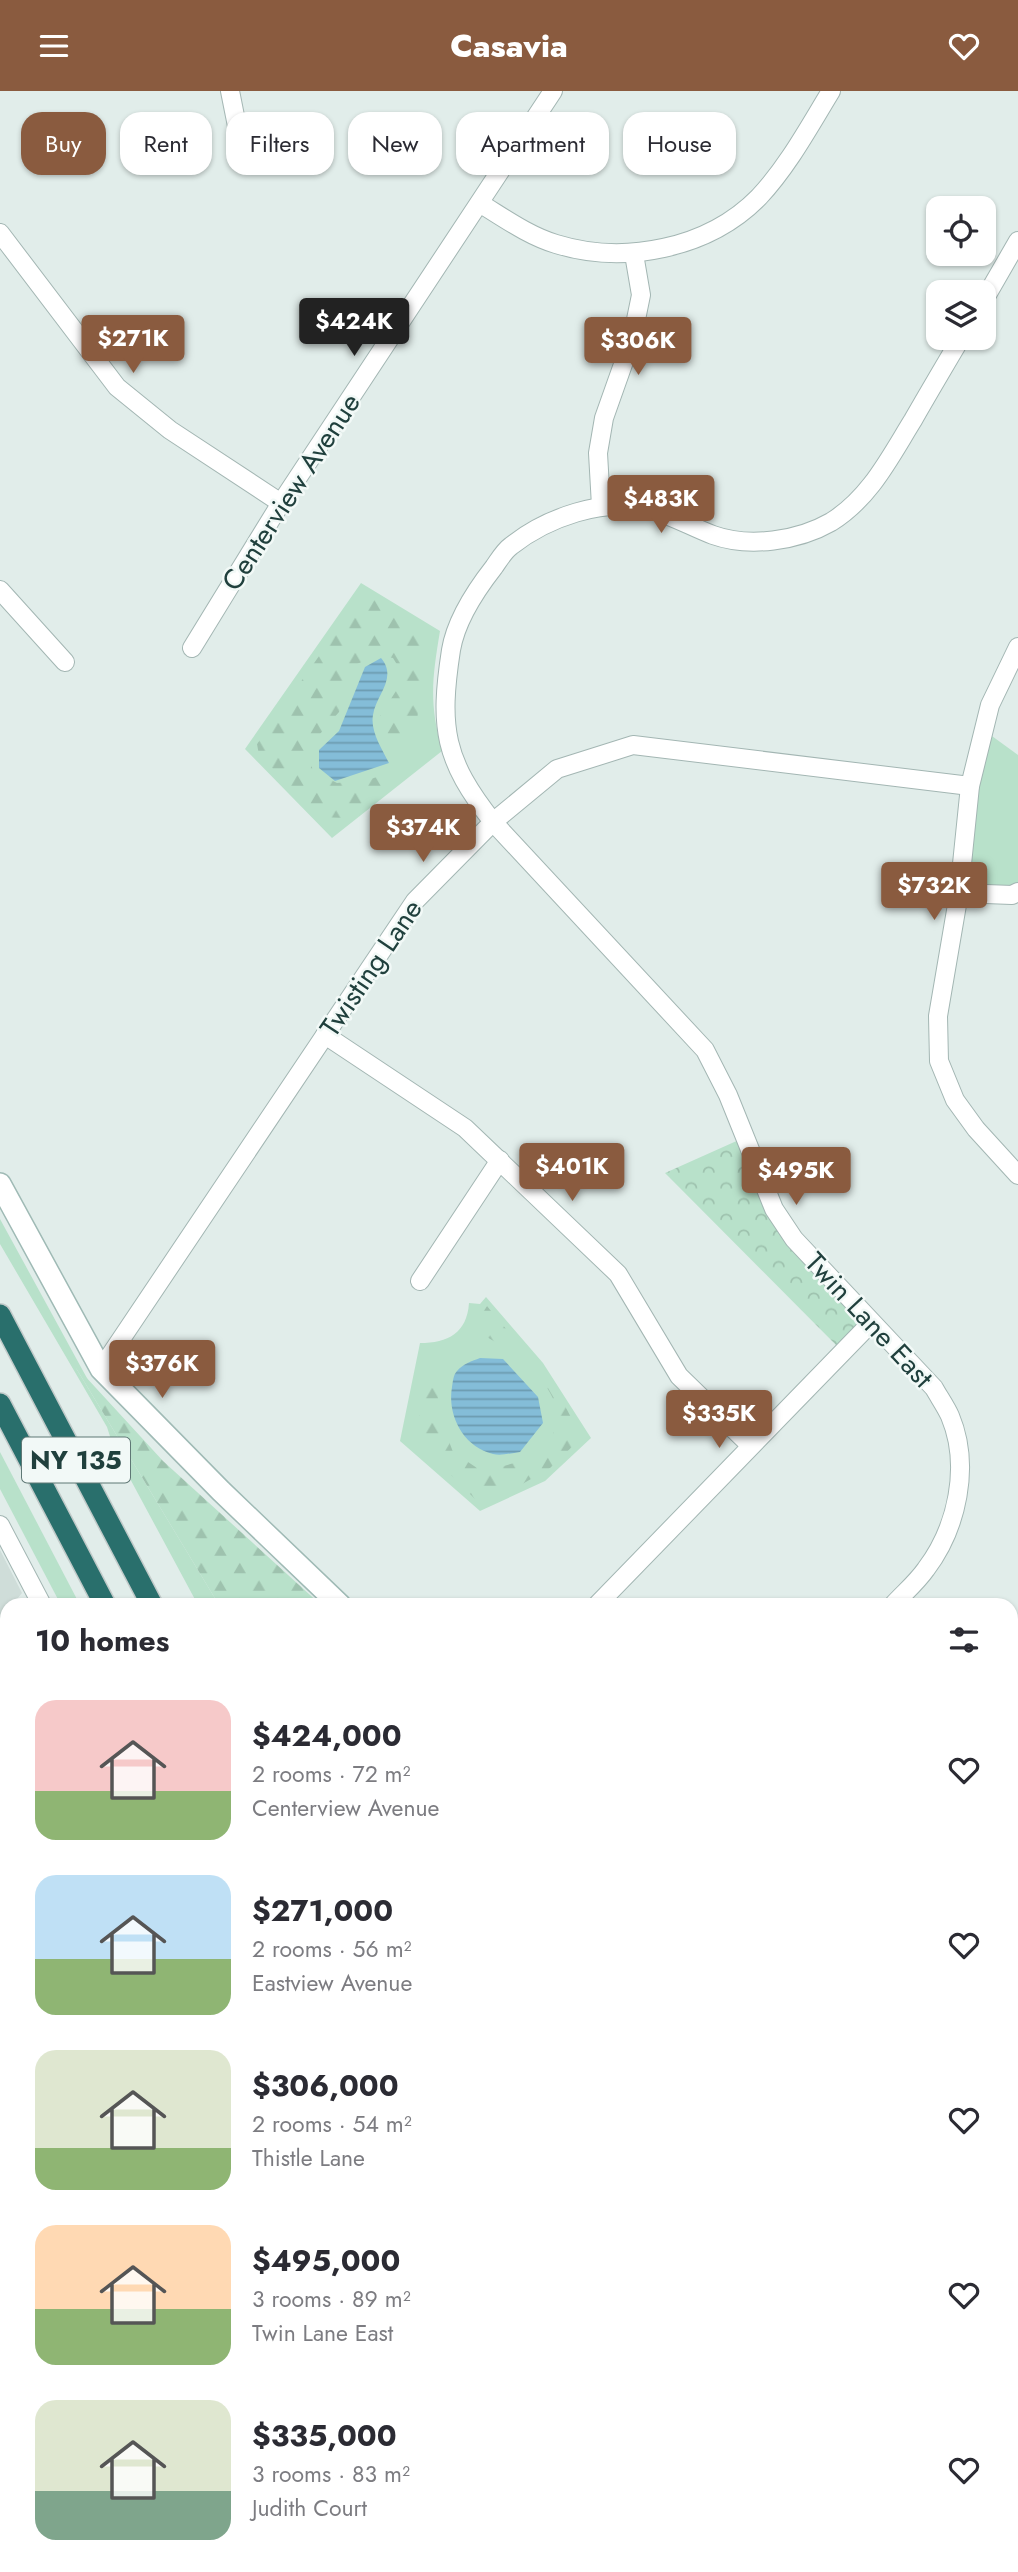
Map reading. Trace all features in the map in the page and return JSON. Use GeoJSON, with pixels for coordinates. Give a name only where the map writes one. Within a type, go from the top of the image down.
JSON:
{"type":"FeatureCollection","features":[{"type":"Feature","properties":{"kind":"highway","name":"NY 135"},"geometry":{"type":"LineString","coordinates":[[0,1315],[148,1598]]}},
{"type":"Feature","properties":{"kind":"highway","name":"NY 135"},"geometry":{"type":"LineString","coordinates":[[0,1404],[101,1598]]}},
{"type":"Feature","properties":{"kind":"main road"},"geometry":{"type":"LineString","coordinates":[[0,1184],[101,1369],[221,1491],[333,1598]]}},
{"type":"Feature","properties":{"kind":"street"},"geometry":{"type":"LineString","coordinates":[[230,91],[234,112]]}},
{"type":"Feature","properties":{"kind":"street","name":"Centerview Avenue"},"geometry":{"type":"LineString","coordinates":[[192,648],[281,503],[481,204],[553,91]]}},
{"type":"Feature","properties":{"kind":"street"},"geometry":{"type":"LineString","coordinates":[[481,204],[524,230],[554,243],[589,252],[634,254],[690,241],[742,212],[760,196],[782,169],[831,91]]}},
{"type":"Feature","properties":{"kind":"street"},"geometry":{"type":"LineString","coordinates":[[0,233],[117,387],[170,430],[281,503]]}},
{"type":"Feature","properties":{"kind":"street"},"geometry":{"type":"LineString","coordinates":[[996,280],[1018,241]]}},
{"type":"Feature","properties":{"kind":"street"},"geometry":{"type":"LineString","coordinates":[[601,506],[598,453],[604,418],[632,339],[640,295],[634,254]]}},
{"type":"Feature","properties":{"kind":"street","name":"Twin Lane East"},"geometry":{"type":"LineString","coordinates":[[900,1598],[926,1570],[943,1543],[954,1518],[959,1457],[951,1417],[934,1388],[794,1239],[775,1209],[728,1095],[705,1051],[493,822],[471,793],[457,766],[445,728],[444,694],[453,642],[475,591],[509,547],[553,520],[601,506],[648,509],[717,536],[752,542],[799,536],[831,521],[878,479],[954,350]]}},
{"type":"Feature","properties":{"kind":"street"},"geometry":{"type":"LineString","coordinates":[[2,595],[65,662]]}},
{"type":"Feature","properties":{"kind":"street"},"geometry":{"type":"LineString","coordinates":[[1018,647],[990,705],[970,786],[959,893],[938,1016],[939,1061],[955,1100],[976,1129],[1018,1174]]}},
{"type":"Feature","properties":{"kind":"street","name":"Twisting Lane"},"geometry":{"type":"LineString","coordinates":[[101,1369],[415,901],[493,822],[557,769],[633,745],[970,786]]}},
{"type":"Feature","properties":{"kind":"street"},"geometry":{"type":"LineString","coordinates":[[959,893],[1012,895],[1018,892]]}},
{"type":"Feature","properties":{"kind":"street"},"geometry":{"type":"LineString","coordinates":[[325,1035],[465,1128],[618,1274],[679,1376],[750,1445]]}},
{"type":"Feature","properties":{"kind":"street"},"geometry":{"type":"LineString","coordinates":[[420,1281],[499,1160]]}},
{"type":"Feature","properties":{"kind":"street"},"geometry":{"type":"LineString","coordinates":[[604,1598],[871,1322]]}},
{"type":"Feature","properties":{"kind":"street"},"geometry":{"type":"LineString","coordinates":[[0,1525],[38,1598]]}},
{"type":"Feature","properties":{"kind":"shaded area"},"geometry":{"type":"Polygon","coordinates":[[[0,1550],[22,1593],[18,1598],[0,1598],[0,1550]]]}},
{"type":"Feature","properties":{"kind":"green space"},"geometry":{"type":"Polygon","coordinates":[[[361,583],[440,631],[433,691],[442,751],[332,838],[245,749],[361,583]]]}},
{"type":"Feature","properties":{"kind":"green space"},"geometry":{"type":"Polygon","coordinates":[[[371,597],[420,629],[426,636],[416,731],[403,746],[390,746],[380,734],[378,719],[396,691],[401,671],[393,658],[378,655],[357,664],[339,712],[307,749],[313,771],[337,783],[367,780],[414,766],[383,794],[345,818],[321,817],[259,755],[257,744],[360,598],[371,597]]]}},
{"type":"Feature","properties":{"kind":"green space"},"geometry":{"type":"Polygon","coordinates":[[[985,731],[1018,755],[1018,890],[960,892],[985,731]]]}},
{"type":"Feature","properties":{"kind":"green space"},"geometry":{"type":"Polygon","coordinates":[[[741,1139],[768,1207],[865,1322],[839,1348],[665,1173],[741,1139]]]}},
{"type":"Feature","properties":{"kind":"green space"},"geometry":{"type":"Polygon","coordinates":[[[0,1219],[88,1380],[76,1368],[215,1598],[194,1598],[114,1449],[107,1427],[0,1244],[0,1219]]]}},
{"type":"Feature","properties":{"kind":"green space"},"geometry":{"type":"Polygon","coordinates":[[[486,1297],[543,1363],[591,1438],[545,1481],[480,1511],[400,1441],[420,1343],[439,1341],[454,1334],[464,1322],[469,1303],[480,1304],[486,1297]]]}},
{"type":"Feature","properties":{"kind":"green space"},"geometry":{"type":"Polygon","coordinates":[[[487,1306],[555,1391],[575,1427],[578,1441],[550,1468],[486,1505],[478,1502],[417,1441],[418,1420],[432,1366],[437,1379],[439,1415],[453,1452],[483,1472],[514,1463],[551,1444],[557,1415],[550,1393],[534,1372],[502,1346],[478,1332],[480,1316],[487,1306]]]}},
{"type":"Feature","properties":{"kind":"green space"},"geometry":{"type":"Polygon","coordinates":[[[73,1363],[163,1461],[313,1598],[215,1598],[73,1363]]]}},
{"type":"Feature","properties":{"kind":"green space"},"geometry":{"type":"Polygon","coordinates":[[[0,1452],[76,1598],[57,1598],[0,1489],[0,1452]]]}},
{"type":"Feature","properties":{"kind":"water"},"geometry":{"type":"Polygon","coordinates":[[[381,658],[386,665],[387,680],[375,708],[373,727],[389,763],[335,781],[319,768],[319,750],[339,731],[365,667],[381,658]]]}},
{"type":"Feature","properties":{"kind":"water"},"geometry":{"type":"Polygon","coordinates":[[[480,1358],[503,1359],[538,1397],[543,1423],[520,1452],[496,1455],[482,1450],[466,1437],[455,1419],[451,1398],[455,1374],[465,1365],[480,1358]]]}}]}
